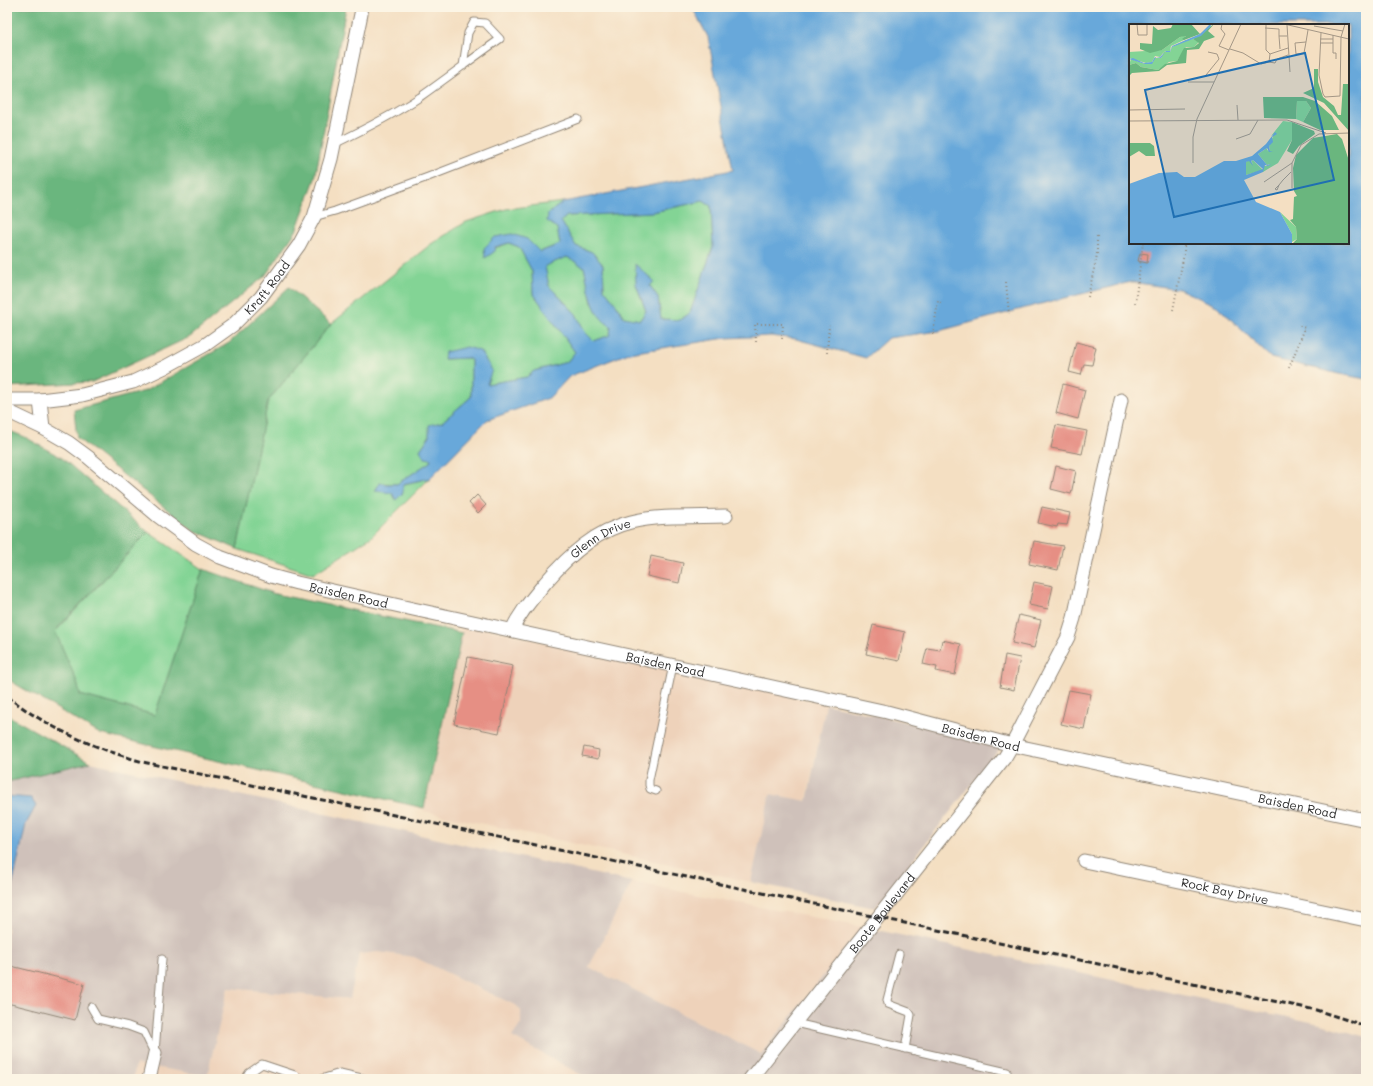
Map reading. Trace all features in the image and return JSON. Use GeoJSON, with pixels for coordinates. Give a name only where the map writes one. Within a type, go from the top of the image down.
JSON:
{"type":"FeatureCollection","features":[{"type":"Feature","properties":{"kind":"street","name":"Kraft Road"},"geometry":{"type":"LineString","coordinates":[[7,400],[40,400],[82,395],[133,382],[165,367],[205,345],[233,325],[261,297],[299,245],[314,217],[334,144],[361,14]]}},
{"type":"Feature","properties":{"kind":"street"},"geometry":{"type":"LineString","coordinates":[[40,400],[43,428]]}},
{"type":"Feature","properties":{"kind":"street","name":"Boote Boulevard"},"geometry":{"type":"LineString","coordinates":[[750,1079],[795,1024],[1012,745],[1068,637],[1074,618],[1121,400]]}},
{"type":"Feature","properties":{"kind":"street","name":"Baisden Road"},"geometry":{"type":"LineString","coordinates":[[7,411],[43,428],[88,457],[177,531],[196,544],[220,557],[257,571],[297,583],[887,712],[1012,745],[1366,820]]}},
{"type":"Feature","properties":{"kind":"street","name":"Glenn Drive"},"geometry":{"type":"LineString","coordinates":[[512,630],[518,617],[555,572],[581,546],[600,534],[614,527],[646,519],[726,516]]}},
{"type":"Feature","properties":{"kind":"street","name":"Rock Bay Drive"},"geometry":{"type":"LineString","coordinates":[[1084,861],[1366,920]]}},
{"type":"Feature","properties":{"kind":"street"},"geometry":{"type":"LineString","coordinates":[[149,1079],[154,1053]]}},
{"type":"Feature","properties":{"kind":"lane"},"geometry":{"type":"LineString","coordinates":[[334,144],[372,126],[419,97],[463,66],[500,39],[485,23],[474,22],[468,33],[463,66]]}},
{"type":"Feature","properties":{"kind":"lane"},"geometry":{"type":"LineString","coordinates":[[314,217],[335,211],[428,177],[578,118]]}},
{"type":"Feature","properties":{"kind":"lane"},"geometry":{"type":"LineString","coordinates":[[656,791],[650,789],[649,780],[673,666]]}},
{"type":"Feature","properties":{"kind":"lane"},"geometry":{"type":"LineString","coordinates":[[899,954],[887,1000],[888,1004],[909,1012],[911,1015],[905,1049]]}},
{"type":"Feature","properties":{"kind":"lane"},"geometry":{"type":"LineString","coordinates":[[154,1053],[162,959]]}},
{"type":"Feature","properties":{"kind":"lane"},"geometry":{"type":"LineString","coordinates":[[91,1007],[98,1019],[128,1026],[144,1032],[154,1053]]}},
{"type":"Feature","properties":{"kind":"lane"},"geometry":{"type":"LineString","coordinates":[[795,1024],[1007,1072]]}},
{"type":"Feature","properties":{"kind":"lane"},"geometry":{"type":"LineString","coordinates":[[245,1079],[249,1073],[262,1064],[295,1075],[301,1079]]}},
{"type":"Feature","properties":{"kind":"lane"},"geometry":{"type":"LineString","coordinates":[[321,1079],[340,1073],[366,1079]]}},
{"type":"Feature","properties":{"kind":"path"},"geometry":{"type":"LineString","coordinates":[[1088,297],[1097,255],[1097,237]]}},
{"type":"Feature","properties":{"kind":"path"},"geometry":{"type":"LineString","coordinates":[[1135,303],[1143,244]]}},
{"type":"Feature","properties":{"kind":"path"},"geometry":{"type":"LineString","coordinates":[[1173,310],[1184,254],[1184,244]]}},
{"type":"Feature","properties":{"kind":"path"},"geometry":{"type":"LineString","coordinates":[[1006,282],[1009,314]]}},
{"type":"Feature","properties":{"kind":"path"},"geometry":{"type":"LineString","coordinates":[[933,334],[938,301],[941,303]]}},
{"type":"Feature","properties":{"kind":"path"},"geometry":{"type":"LineString","coordinates":[[756,342],[755,324],[783,324],[782,339]]}},
{"type":"Feature","properties":{"kind":"path"},"geometry":{"type":"LineString","coordinates":[[827,353],[828,325]]}},
{"type":"Feature","properties":{"kind":"path"},"geometry":{"type":"LineString","coordinates":[[1289,368],[1305,328],[1298,325]]}},
{"type":"Feature","properties":{"kind":"shaded area"},"geometry":{"type":"Polygon","coordinates":[[[463,624],[826,704],[806,801],[770,794],[751,882],[424,811],[463,624]]]}},
{"type":"Feature","properties":{"kind":"shaded area"},"geometry":{"type":"Polygon","coordinates":[[[826,704],[914,724],[1000,748],[875,908],[751,882],[770,794],[807,801],[826,704]]]}},
{"type":"Feature","properties":{"kind":"shaded area"},"geometry":{"type":"Polygon","coordinates":[[[90,762],[632,882],[589,967],[761,1054],[862,927],[1320,1024],[1366,1037],[1366,1079],[589,1079],[512,1037],[521,1024],[521,1011],[517,1006],[414,957],[378,952],[359,954],[350,999],[228,988],[207,1076],[136,1064],[133,1079],[7,1079],[7,782],[90,762]]]}},
{"type":"Feature","properties":{"kind":"shaded area"},"geometry":{"type":"Polygon","coordinates":[[[632,882],[862,927],[761,1054],[589,967],[632,882]]]}},
{"type":"Feature","properties":{"kind":"shaded area"},"geometry":{"type":"Polygon","coordinates":[[[378,952],[414,957],[517,1006],[521,1011],[521,1024],[513,1037],[589,1079],[133,1079],[136,1064],[207,1076],[228,988],[350,999],[359,954],[378,952]]]}},
{"type":"Feature","properties":{"kind":"green space"},"geometry":{"type":"Polygon","coordinates":[[[7,7],[346,7],[315,179],[296,231],[265,276],[190,337],[92,382],[7,387],[7,7]]]}},
{"type":"Feature","properties":{"kind":"green space"},"geometry":{"type":"Polygon","coordinates":[[[703,201],[711,206],[713,247],[690,313],[680,320],[661,319],[658,297],[650,286],[636,284],[646,311],[640,320],[624,317],[604,289],[603,265],[592,252],[576,246],[561,221],[567,216],[653,212],[703,201]]]}},
{"type":"Feature","properties":{"kind":"green space"},"geometry":{"type":"Polygon","coordinates":[[[563,202],[548,214],[557,228],[560,244],[539,252],[527,239],[495,237],[494,252],[495,248],[509,243],[519,247],[532,271],[533,293],[575,352],[567,362],[534,371],[527,377],[487,384],[480,351],[444,359],[468,358],[471,360],[471,397],[442,422],[430,426],[429,437],[420,450],[431,459],[430,462],[397,484],[380,483],[375,491],[430,478],[371,537],[313,574],[237,549],[268,401],[331,324],[431,244],[466,222],[506,209],[563,202]]]}},
{"type":"Feature","properties":{"kind":"green space"},"geometry":{"type":"Polygon","coordinates":[[[567,257],[584,267],[592,303],[611,326],[610,335],[594,341],[585,332],[576,314],[549,286],[544,266],[567,257]]]}},
{"type":"Feature","properties":{"kind":"green space"},"geometry":{"type":"Polygon","coordinates":[[[289,287],[331,324],[268,401],[237,549],[193,530],[77,438],[74,410],[145,391],[229,343],[289,287]]]}},
{"type":"Feature","properties":{"kind":"green space"},"geometry":{"type":"Polygon","coordinates":[[[7,430],[25,437],[62,458],[148,532],[55,631],[77,682],[80,695],[155,715],[203,569],[275,594],[462,633],[424,808],[100,734],[12,682],[7,677],[7,430]]]}},
{"type":"Feature","properties":{"kind":"green space"},"geometry":{"type":"Polygon","coordinates":[[[148,532],[203,569],[155,715],[80,695],[77,682],[55,632],[148,532]]]}},
{"type":"Feature","properties":{"kind":"green space"},"geometry":{"type":"Polygon","coordinates":[[[7,715],[90,762],[7,782],[7,715]]]}},
{"type":"Feature","properties":{"kind":"water"},"geometry":{"type":"Polygon","coordinates":[[[692,7],[1366,7],[1366,379],[1271,358],[1217,306],[1179,289],[1131,282],[939,331],[888,338],[866,358],[796,339],[771,336],[726,338],[629,353],[570,376],[549,398],[487,420],[430,478],[403,484],[403,493],[396,500],[392,493],[375,491],[380,483],[397,484],[430,462],[431,459],[425,458],[420,450],[429,437],[429,425],[442,422],[471,397],[471,360],[468,358],[444,359],[445,352],[467,347],[480,351],[492,370],[487,384],[527,377],[534,371],[567,362],[575,352],[533,293],[532,271],[519,247],[509,243],[495,247],[494,252],[485,258],[484,248],[495,237],[512,234],[527,239],[540,252],[560,244],[557,228],[547,221],[548,214],[563,202],[733,170],[708,37],[692,7]],[[703,201],[653,212],[567,216],[561,221],[576,246],[592,252],[603,265],[604,289],[624,317],[640,320],[646,311],[636,284],[635,264],[654,281],[650,286],[658,297],[661,319],[680,320],[690,313],[713,247],[711,206],[703,201]],[[567,257],[545,266],[549,286],[576,314],[585,332],[594,341],[610,335],[611,326],[604,321],[595,308],[589,292],[584,267],[567,257]]]}},
{"type":"Feature","properties":{"kind":"water"},"geometry":{"type":"Polygon","coordinates":[[[7,796],[31,798],[36,806],[26,824],[9,900],[7,902],[7,796]]]}},
{"type":"Feature","properties":{"kind":"building"},"geometry":{"type":"Polygon","coordinates":[[[1140,253],[1148,254],[1147,263],[1138,261],[1140,253]]]}},
{"type":"Feature","properties":{"kind":"building"},"geometry":{"type":"Polygon","coordinates":[[[1076,342],[1096,347],[1092,365],[1084,364],[1081,375],[1069,372],[1076,342]]]}},
{"type":"Feature","properties":{"kind":"building"},"geometry":{"type":"Polygon","coordinates":[[[1063,384],[1085,390],[1078,419],[1056,413],[1063,384]]]}},
{"type":"Feature","properties":{"kind":"building"},"geometry":{"type":"Polygon","coordinates":[[[1056,425],[1087,431],[1082,454],[1051,448],[1056,425]]]}},
{"type":"Feature","properties":{"kind":"building"},"geometry":{"type":"Polygon","coordinates":[[[1056,466],[1076,471],[1071,494],[1051,489],[1056,466]]]}},
{"type":"Feature","properties":{"kind":"building"},"geometry":{"type":"Polygon","coordinates":[[[477,495],[486,505],[478,513],[469,503],[477,495]]]}},
{"type":"Feature","properties":{"kind":"building"},"geometry":{"type":"Polygon","coordinates":[[[1042,507],[1070,513],[1067,525],[1058,524],[1057,527],[1038,523],[1042,507]]]}},
{"type":"Feature","properties":{"kind":"building"},"geometry":{"type":"Polygon","coordinates":[[[1034,541],[1063,546],[1058,570],[1029,564],[1034,541]]]}},
{"type":"Feature","properties":{"kind":"building"},"geometry":{"type":"Polygon","coordinates":[[[651,556],[683,563],[679,583],[647,576],[651,556]]]}},
{"type":"Feature","properties":{"kind":"building"},"geometry":{"type":"Polygon","coordinates":[[[1034,582],[1053,586],[1048,609],[1029,605],[1034,582]]]}},
{"type":"Feature","properties":{"kind":"building"},"geometry":{"type":"Polygon","coordinates":[[[1019,615],[1041,620],[1034,648],[1012,643],[1019,615]]]}},
{"type":"Feature","properties":{"kind":"building"},"geometry":{"type":"Polygon","coordinates":[[[873,625],[905,632],[899,661],[866,654],[873,625]]]}},
{"type":"Feature","properties":{"kind":"building"},"geometry":{"type":"Polygon","coordinates":[[[942,640],[961,644],[955,675],[936,671],[937,667],[923,664],[927,648],[940,650],[942,640]]]}},
{"type":"Feature","properties":{"kind":"building"},"geometry":{"type":"Polygon","coordinates":[[[1005,655],[1020,658],[1014,690],[1000,687],[1005,655]]]}},
{"type":"Feature","properties":{"kind":"building"},"geometry":{"type":"Polygon","coordinates":[[[468,657],[513,666],[499,733],[454,724],[468,657]]]}},
{"type":"Feature","properties":{"kind":"building"},"geometry":{"type":"Polygon","coordinates":[[[1069,690],[1091,694],[1084,729],[1061,724],[1069,690]]]}},
{"type":"Feature","properties":{"kind":"building"},"geometry":{"type":"Polygon","coordinates":[[[584,747],[599,750],[598,759],[582,756],[584,747]]]}},
{"type":"Feature","properties":{"kind":"building"},"geometry":{"type":"Polygon","coordinates":[[[7,965],[84,984],[75,1020],[7,1003],[7,965]]]}},
{"type":"Feature","properties":{"kind":"railway"},"geometry":{"type":"LineString","coordinates":[[7,696],[38,718],[72,736],[143,762],[1316,1010],[1366,1026]]}}]}
